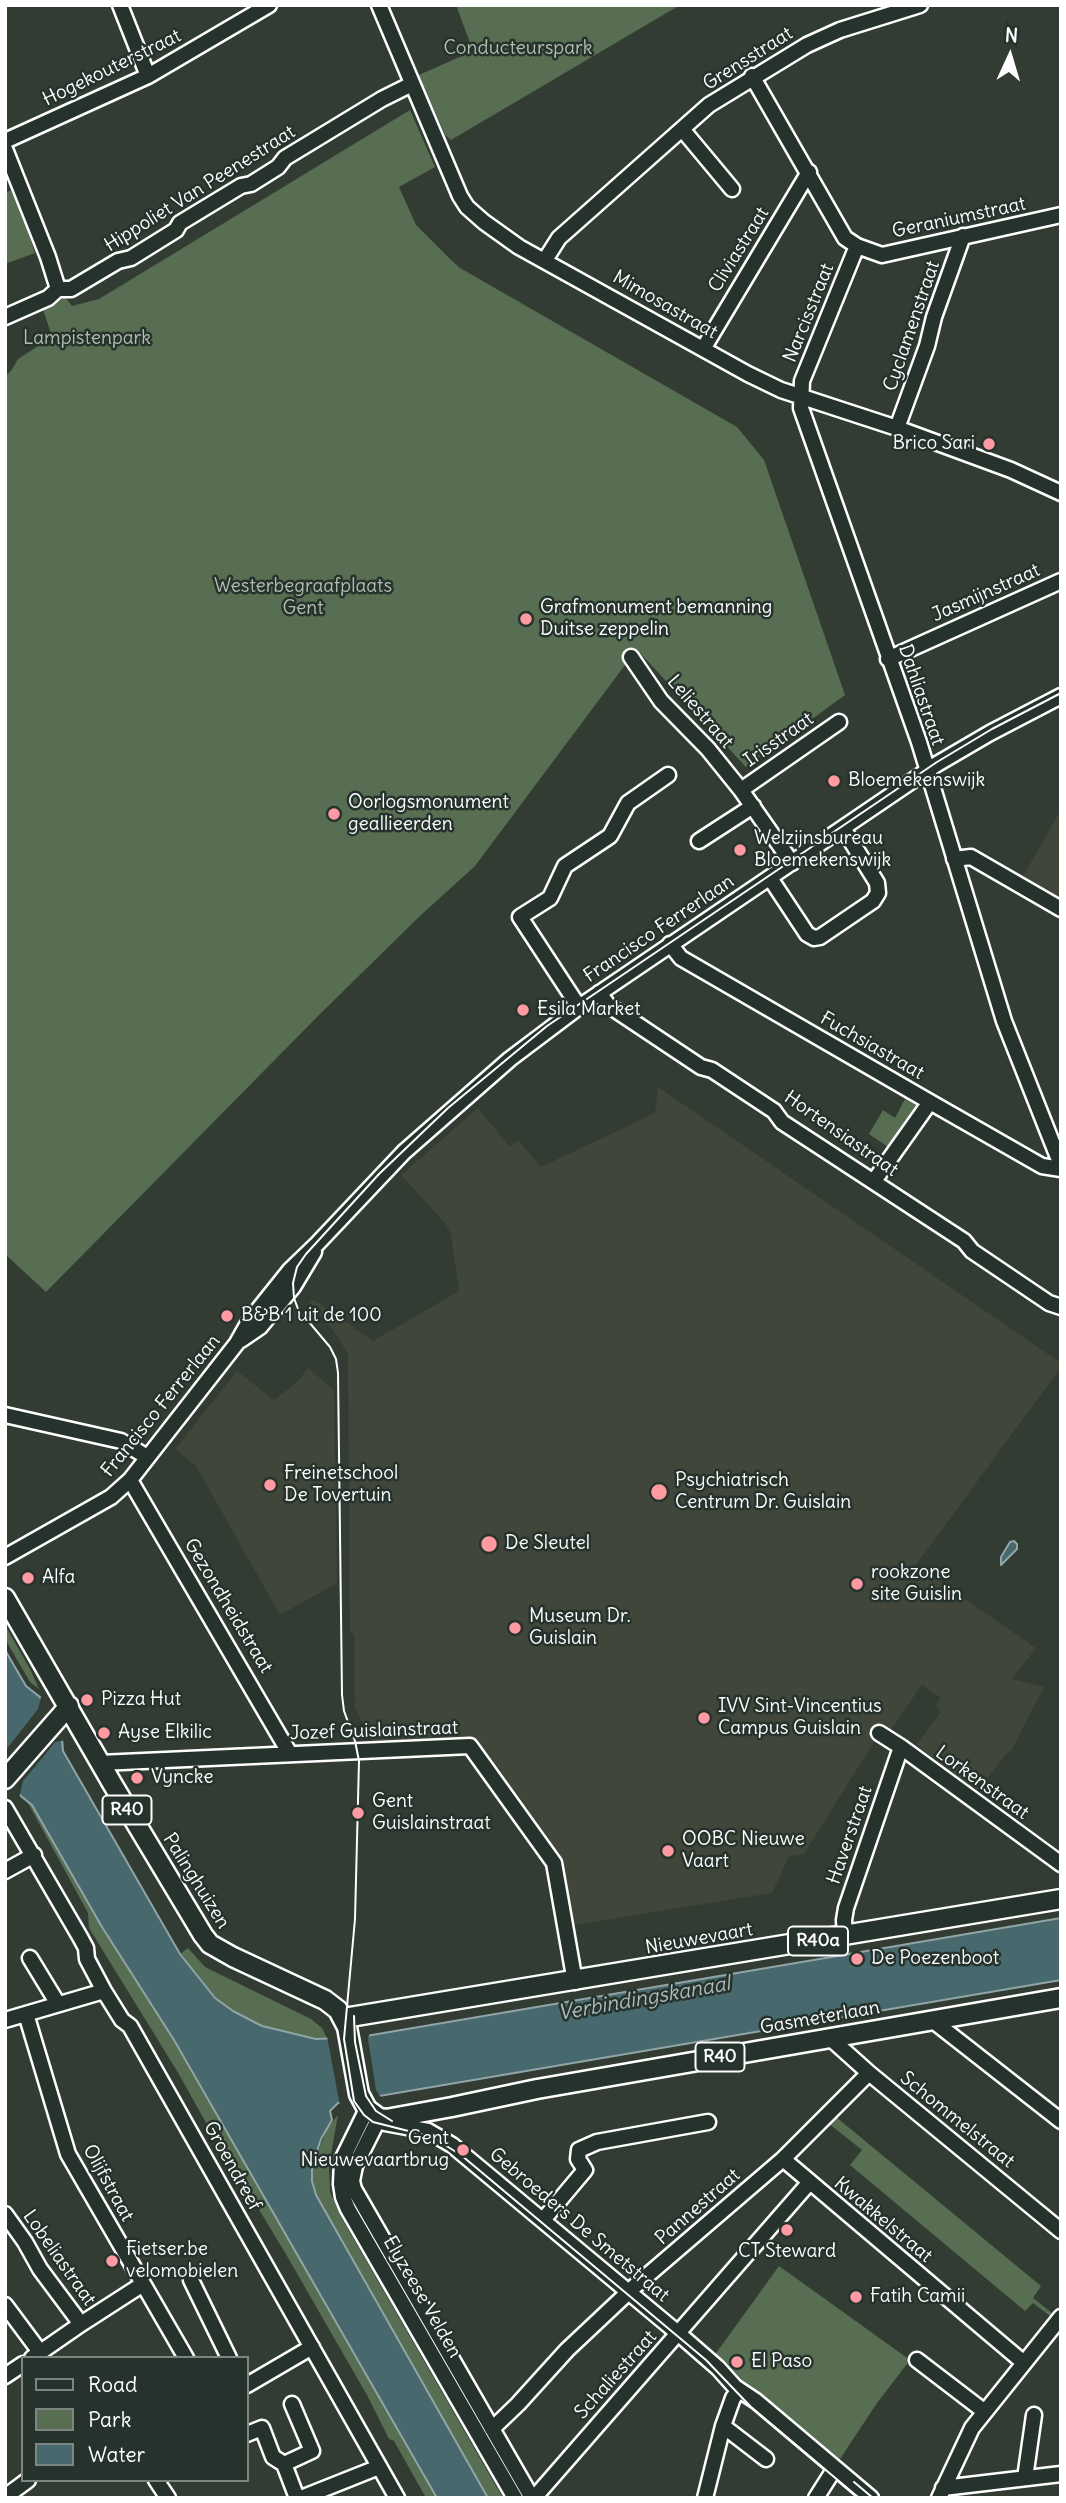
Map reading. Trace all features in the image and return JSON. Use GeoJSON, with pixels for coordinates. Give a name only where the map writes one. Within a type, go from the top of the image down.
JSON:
{"type":"FeatureCollection","features":[{"type":"Feature","properties":{"kind":"main road","name":"Palinghuizen"},"geometry":{"type":"LineString","coordinates":[[5,1598],[61,1707],[100,1763],[210,1944],[325,2000],[336,2008],[346,2026]]}},
{"type":"Feature","properties":{"kind":"main road"},"geometry":{"type":"LineString","coordinates":[[5,1764],[61,1707]]}},
{"type":"Feature","properties":{"kind":"main road"},"geometry":{"type":"LineString","coordinates":[[5,1779],[61,1707]]}},
{"type":"Feature","properties":{"kind":"main road","name":"Nieuwevaart"},"geometry":{"type":"LineString","coordinates":[[346,2026],[575,1982],[1061,1899]]}},
{"type":"Feature","properties":{"kind":"main road","name":"Gasmeterlaan"},"geometry":{"type":"LineString","coordinates":[[370,2111],[386,2119],[537,2089],[1061,1998]]}},
{"type":"Feature","properties":{"kind":"main road"},"geometry":{"type":"LineString","coordinates":[[346,2026],[356,2084],[370,2111]]}},
{"type":"Feature","properties":{"kind":"street"},"geometry":{"type":"LineString","coordinates":[[120,5],[148,76]]}},
{"type":"Feature","properties":{"kind":"street","name":"Hogekouterstraat"},"geometry":{"type":"LineString","coordinates":[[5,141],[148,76],[269,5]]}},
{"type":"Feature","properties":{"kind":"street","name":"Mimosastraat"},"geometry":{"type":"LineString","coordinates":[[379,5],[437,145],[467,207],[507,239],[748,374],[801,396],[1011,470],[1061,493]]}},
{"type":"Feature","properties":{"kind":"street","name":"Grensstraat"},"geometry":{"type":"LineString","coordinates":[[545,260],[559,238],[709,104],[807,45],[840,30],[920,5]]}},
{"type":"Feature","properties":{"kind":"street"},"geometry":{"type":"LineString","coordinates":[[752,76],[845,238],[857,246]]}},
{"type":"Feature","properties":{"kind":"street","name":"Hippoliet Van Peenestraat"},"geometry":{"type":"LineString","coordinates":[[5,317],[48,298],[58,289],[71,289],[118,261],[131,258],[176,230],[180,223],[242,186],[251,184],[278,167],[285,158],[382,99],[412,84]]}},
{"type":"Feature","properties":{"kind":"street"},"geometry":{"type":"LineString","coordinates":[[682,129],[732,188]]}},
{"type":"Feature","properties":{"kind":"street"},"geometry":{"type":"LineString","coordinates":[[5,149],[11,181],[48,257],[58,289]]}},
{"type":"Feature","properties":{"kind":"street","name":"Cliviastraat"},"geometry":{"type":"LineString","coordinates":[[703,349],[809,172]]}},
{"type":"Feature","properties":{"kind":"street","name":"Geraniumstraat"},"geometry":{"type":"LineString","coordinates":[[857,246],[882,255],[1061,215]]}},
{"type":"Feature","properties":{"kind":"street","name":"Cyclamenstraat"},"geometry":{"type":"LineString","coordinates":[[897,428],[963,236]]}},
{"type":"Feature","properties":{"kind":"street","name":"Narcisstraat"},"geometry":{"type":"LineString","coordinates":[[801,396],[802,381],[857,246]]}},
{"type":"Feature","properties":{"kind":"street","name":"Dahliastraat"},"geometry":{"type":"LineString","coordinates":[[801,396],[801,408],[927,771],[1004,1021],[1061,1167]]}},
{"type":"Feature","properties":{"kind":"street","name":"Jasmijnstraat"},"geometry":{"type":"LineString","coordinates":[[888,659],[1061,581]]}},
{"type":"Feature","properties":{"kind":"street","name":"Leliestraat"},"geometry":{"type":"LineString","coordinates":[[631,657],[661,701],[708,749],[741,790],[792,863]]}},
{"type":"Feature","properties":{"kind":"street","name":"Francisco Ferrerlaan"},"geometry":{"type":"LineString","coordinates":[[5,1558],[111,1497],[130,1480],[237,1343],[250,1320],[281,1281],[362,1195],[445,1114],[510,1059],[598,993],[927,771],[990,733],[1061,696]]}},
{"type":"Feature","properties":{"kind":"street","name":"Irisstraat"},"geometry":{"type":"LineString","coordinates":[[741,790],[839,722]]}},
{"type":"Feature","properties":{"kind":"street"},"geometry":{"type":"LineString","coordinates":[[579,1007],[520,916],[550,898],[565,866],[610,836],[628,803],[668,775]]}},
{"type":"Feature","properties":{"kind":"street"},"geometry":{"type":"LineString","coordinates":[[699,841],[753,806]]}},
{"type":"Feature","properties":{"kind":"street"},"geometry":{"type":"LineString","coordinates":[[770,878],[807,934],[814,938],[820,937],[873,901],[878,893],[877,883],[843,828]]}},
{"type":"Feature","properties":{"kind":"street"},"geometry":{"type":"LineString","coordinates":[[954,859],[971,857],[1061,909]]}},
{"type":"Feature","properties":{"kind":"street","name":"Fuchsiastraat"},"geometry":{"type":"LineString","coordinates":[[670,944],[681,958],[1042,1166],[1061,1167]]}},
{"type":"Feature","properties":{"kind":"street","name":"Hortensiastraat"},"geometry":{"type":"LineString","coordinates":[[598,993],[608,1005],[701,1067],[712,1070],[774,1111],[782,1122],[964,1241],[972,1251],[1049,1303],[1061,1307]]}},
{"type":"Feature","properties":{"kind":"street"},"geometry":{"type":"LineString","coordinates":[[874,1181],[930,1102]]}},
{"type":"Feature","properties":{"kind":"street"},"geometry":{"type":"LineString","coordinates":[[5,1415],[121,1441],[147,1457]]}},
{"type":"Feature","properties":{"kind":"street","name":"Gezondheidstraat"},"geometry":{"type":"LineString","coordinates":[[130,1480],[290,1754]]}},
{"type":"Feature","properties":{"kind":"street","name":"Lorkenstraat"},"geometry":{"type":"LineString","coordinates":[[879,1733],[1061,1864]]}},
{"type":"Feature","properties":{"kind":"street","name":"Jozef Guislainstraat"},"geometry":{"type":"LineString","coordinates":[[100,1763],[470,1746],[554,1863],[575,1982]]}},
{"type":"Feature","properties":{"kind":"street","name":"Haverstraat"},"geometry":{"type":"LineString","coordinates":[[845,1936],[846,1908],[901,1747]]}},
{"type":"Feature","properties":{"kind":"street","name":"Groendreef"},"geometry":{"type":"LineString","coordinates":[[5,1808],[86,1948],[87,1959],[104,1991],[122,2020],[130,2026],[397,2498]]}},
{"type":"Feature","properties":{"kind":"street"},"geometry":{"type":"LineString","coordinates":[[5,1871],[34,1855]]}},
{"type":"Feature","properties":{"kind":"street"},"geometry":{"type":"LineString","coordinates":[[30,1958],[58,2004]]}},
{"type":"Feature","properties":{"kind":"street"},"geometry":{"type":"LineString","coordinates":[[5,2020],[104,1991]]}},
{"type":"Feature","properties":{"kind":"street","name":"Olijfstraat"},"geometry":{"type":"LineString","coordinates":[[26,2014],[68,2154],[185,2356]]}},
{"type":"Feature","properties":{"kind":"street"},"geometry":{"type":"LineString","coordinates":[[932,2020],[1061,2121]]}},
{"type":"Feature","properties":{"kind":"street","name":"Schommelstraat"},"geometry":{"type":"LineString","coordinates":[[830,2038],[1061,2231]]}},
{"type":"Feature","properties":{"kind":"street","name":"Pannestraat"},"geometry":{"type":"LineString","coordinates":[[492,2429],[566,2350],[783,2159],[869,2073]]}},
{"type":"Feature","properties":{"kind":"street","name":"Gebroeders De Smetstraat"},"geometry":{"type":"LineString","coordinates":[[370,2111],[384,2123],[428,2131],[445,2140],[679,2333],[861,2498]]}},
{"type":"Feature","properties":{"kind":"street","name":"Elyzeese Velden"},"geometry":{"type":"LineString","coordinates":[[370,2111],[355,2166],[352,2181],[354,2189],[533,2498]]}},
{"type":"Feature","properties":{"kind":"street","name":"Elyzeese Velden"},"geometry":{"type":"LineString","coordinates":[[370,2111],[342,2160],[343,2197],[515,2498]]}},
{"type":"Feature","properties":{"kind":"street"},"geometry":{"type":"LineString","coordinates":[[543,2220],[585,2170],[578,2158],[579,2150],[597,2142],[708,2122]]}},
{"type":"Feature","properties":{"kind":"street","name":"Kwakkelstraat"},"geometry":{"type":"LineString","coordinates":[[783,2159],[1024,2363]]}},
{"type":"Feature","properties":{"kind":"street","name":"Schaliestraat"},"geometry":{"type":"LineString","coordinates":[[533,2498],[809,2183]]}},
{"type":"Feature","properties":{"kind":"street","name":"Lobeliastraat"},"geometry":{"type":"LineString","coordinates":[[5,2214],[40,2269],[81,2324]]}},
{"type":"Feature","properties":{"kind":"street"},"geometry":{"type":"LineString","coordinates":[[191,2280],[228,2356]]}},
{"type":"Feature","properties":{"kind":"street"},"geometry":{"type":"LineString","coordinates":[[5,2305],[36,2355],[143,2284]]}},
{"type":"Feature","properties":{"kind":"street"},"geometry":{"type":"LineString","coordinates":[[941,2493],[972,2428],[1061,2317]]}},
{"type":"Feature","properties":{"kind":"street"},"geometry":{"type":"LineString","coordinates":[[248,2384],[312,2347]]}},
{"type":"Feature","properties":{"kind":"street"},"geometry":{"type":"LineString","coordinates":[[917,2360],[985,2412]]}},
{"type":"Feature","properties":{"kind":"street"},"geometry":{"type":"LineString","coordinates":[[5,2376],[21,2365]]}},
{"type":"Feature","properties":{"kind":"street"},"geometry":{"type":"LineString","coordinates":[[705,2498],[723,2426],[733,2398],[739,2390]]}},
{"type":"Feature","properties":{"kind":"street"},"geometry":{"type":"LineString","coordinates":[[284,2464],[312,2451],[292,2403]]}},
{"type":"Feature","properties":{"kind":"street"},"geometry":{"type":"LineString","coordinates":[[1025,2478],[1034,2415]]}},
{"type":"Feature","properties":{"kind":"street"},"geometry":{"type":"LineString","coordinates":[[723,2426],[766,2459]]}},
{"type":"Feature","properties":{"kind":"street"},"geometry":{"type":"LineString","coordinates":[[248,2434],[262,2428],[273,2457],[284,2464],[299,2498],[379,2468]]}},
{"type":"Feature","properties":{"kind":"street"},"geometry":{"type":"LineString","coordinates":[[816,2498],[833,2471]]}},
{"type":"Feature","properties":{"kind":"street","name":"Gebroeders De Smetstraat"},"geometry":{"type":"LineString","coordinates":[[833,2471],[871,2498]]}},
{"type":"Feature","properties":{"kind":"street"},"geometry":{"type":"LineString","coordinates":[[941,2493],[1061,2474]]}},
{"type":"Feature","properties":{"kind":"street"},"geometry":{"type":"LineString","coordinates":[[5,2497],[25,2482]]}},
{"type":"Feature","properties":{"kind":"street"},"geometry":{"type":"LineString","coordinates":[[157,2482],[168,2498]]}},
{"type":"Feature","properties":{"kind":"shaded area"},"geometry":{"type":"Polygon","coordinates":[[[1059,813],[1061,814],[1061,900],[1022,878],[1059,813]]]}},
{"type":"Feature","properties":{"kind":"shaded area","name":"Psychiatrisch Centrum Dr. Guislain"},"geometry":{"type":"Polygon","coordinates":[[[658,1087],[1061,1363],[1061,1367],[916,1565],[1036,1648],[1012,1679],[1044,1687],[1011,1751],[977,1791],[916,1745],[941,1712],[935,1706],[941,1698],[922,1685],[891,1729],[884,1726],[804,1854],[789,1856],[772,1893],[574,1925],[563,1860],[477,1739],[374,1744],[355,1708],[354,1634],[350,1633],[348,1354],[335,1333],[310,1303],[313,1299],[373,1341],[459,1291],[451,1235],[446,1224],[401,1175],[478,1108],[509,1146],[519,1141],[541,1167],[655,1113],[658,1087]]]}},
{"type":"Feature","properties":{"kind":"shaded area","name":"Freinetschool De Tovertuin"},"geometry":{"type":"Polygon","coordinates":[[[308,1368],[334,1390],[337,1583],[280,1615],[196,1466],[175,1449],[237,1371],[274,1400],[297,1382],[308,1368]]]}},
{"type":"Feature","properties":{"kind":"green space","name":"Conducteurspark"},"geometry":{"type":"Polygon","coordinates":[[[456,5],[680,5],[451,140],[445,135],[419,75],[473,51],[456,5]]]}},
{"type":"Feature","properties":{"kind":"green space","name":"Westerbegraafplaats Gent"},"geometry":{"type":"Polygon","coordinates":[[[410,110],[435,167],[399,187],[416,225],[450,259],[460,268],[737,427],[764,460],[845,695],[746,767],[640,653],[631,657],[475,866],[321,1013],[46,1292],[5,1254],[5,376],[18,359],[52,337],[43,309],[65,297],[72,306],[99,299],[410,110]]]}},
{"type":"Feature","properties":{"kind":"green space"},"geometry":{"type":"Polygon","coordinates":[[[14,189],[35,253],[5,264],[5,193],[14,189]]]}},
{"type":"Feature","properties":{"kind":"green space"},"geometry":{"type":"Polygon","coordinates":[[[905,1099],[916,1105],[888,1147],[869,1134],[883,1110],[895,1118],[905,1099]]]}},
{"type":"Feature","properties":{"kind":"green space"},"geometry":{"type":"Polygon","coordinates":[[[5,1625],[39,1689],[30,1682],[5,1639],[5,1625]]]}},
{"type":"Feature","properties":{"kind":"green space"},"geometry":{"type":"Polygon","coordinates":[[[20,1795],[32,1805],[102,1927],[174,2040],[437,2498],[426,2498],[394,2441],[389,2439],[368,2397],[287,2256],[252,2198],[247,2196],[177,2071],[89,1928],[88,1913],[28,1803],[20,1795]]]}},
{"type":"Feature","properties":{"kind":"green space"},"geometry":{"type":"Polygon","coordinates":[[[188,1948],[205,1967],[311,2019],[322,2028],[328,2040],[262,2026],[233,2011],[215,1998],[180,1954],[188,1948]]]}},
{"type":"Feature","properties":{"kind":"green space"},"geometry":{"type":"Polygon","coordinates":[[[830,2112],[1041,2286],[1033,2298],[1052,2313],[1050,2316],[1033,2303],[1025,2311],[850,2165],[862,2150],[823,2119],[830,2112]]]}},
{"type":"Feature","properties":{"kind":"green space"},"geometry":{"type":"Polygon","coordinates":[[[338,2115],[329,2166],[330,2192],[341,2217],[503,2498],[488,2498],[316,2195],[312,2166],[327,2129],[338,2115]]]}},
{"type":"Feature","properties":{"kind":"green space"},"geometry":{"type":"Polygon","coordinates":[[[779,2266],[910,2360],[877,2403],[840,2459],[747,2388],[714,2356],[779,2266]]]}},
{"type":"Feature","properties":{"kind":"water"},"geometry":{"type":"Polygon","coordinates":[[[1014,1541],[1017,1549],[1001,1565],[1001,1557],[1010,1542],[1014,1541]]]}},
{"type":"Feature","properties":{"kind":"water","name":"Verbindingskanaal"},"geometry":{"type":"Polygon","coordinates":[[[5,1650],[26,1686],[40,1697],[62,1738],[63,1751],[180,1954],[215,1998],[262,2026],[316,2039],[360,2037],[1061,1918],[1061,1980],[338,2103],[330,2111],[332,2120],[321,2139],[312,2166],[316,2195],[488,2498],[437,2498],[174,2040],[102,1927],[32,1805],[16,1792],[5,1771],[5,1650]]]}},
{"type":"Feature","properties":{"kind":"pier"},"geometry":{"type":"Polygon","coordinates":[[[42,1693],[66,1740],[55,1742],[23,1781],[19,1798],[13,1794],[5,1778],[5,1751],[38,1709],[42,1693]]]}},
{"type":"Feature","properties":{"kind":"pier"},"geometry":{"type":"Polygon","coordinates":[[[370,2032],[368,2039],[376,2090],[383,2100],[340,2106],[327,2036],[370,2032]]]}},
{"type":"Feature","properties":{"kind":"tram line"},"geometry":{"type":"LineString","coordinates":[[859,2498],[751,2407],[706,2360],[461,2155],[432,2137],[373,2122],[354,2101],[344,2039],[355,1919],[359,1761],[342,1695],[338,1373],[336,1359],[330,1347],[298,1309],[293,1283],[297,1267],[306,1254],[379,1174],[448,1108],[547,1026],[937,762],[1061,693]]}},
{"type":"Feature","properties":{"kind":"tram line"},"geometry":{"type":"LineString","coordinates":[[354,2016],[355,2042],[366,2096],[376,2111],[392,2121]]}},
{"type":"Feature","properties":{"kind":"tram line"},"geometry":{"type":"LineString","coordinates":[[854,2482],[873,2498]]}},
{"type":"Feature","properties":{"kind":"place","name":"Brico Sari"},"geometry":{"type":"Point","coordinates":[989,444]}},
{"type":"Feature","properties":{"kind":"place","name":"Grafmonument bemanning Duitse zeppelin"},"geometry":{"type":"Point","coordinates":[526,619]}},
{"type":"Feature","properties":{"kind":"place","name":"Bloemekenswijk"},"geometry":{"type":"Point","coordinates":[834,781]}},
{"type":"Feature","properties":{"kind":"place","name":"Oorlogsmonument geallieerden"},"geometry":{"type":"Point","coordinates":[334,814]}},
{"type":"Feature","properties":{"kind":"place","name":"Welzijnsbureau Bloemekenswijk"},"geometry":{"type":"Point","coordinates":[740,850]}},
{"type":"Feature","properties":{"kind":"place","name":"Esila Market"},"geometry":{"type":"Point","coordinates":[523,1010]}},
{"type":"Feature","properties":{"kind":"place","name":"B&B 1 uit de 100"},"geometry":{"type":"Point","coordinates":[227,1316]}},
{"type":"Feature","properties":{"kind":"place","name":"Freinetschool De Tovertuin"},"geometry":{"type":"Point","coordinates":[270,1485]}},
{"type":"Feature","properties":{"kind":"place","name":"Psychiatrisch Centrum Dr. Guislain"},"geometry":{"type":"Point","coordinates":[659,1492]}},
{"type":"Feature","properties":{"kind":"place","name":"De Sleutel"},"geometry":{"type":"Point","coordinates":[489,1544]}},
{"type":"Feature","properties":{"kind":"place","name":"Alfa"},"geometry":{"type":"Point","coordinates":[28,1578]}},
{"type":"Feature","properties":{"kind":"place","name":"rookzone site Guislin"},"geometry":{"type":"Point","coordinates":[857,1584]}},
{"type":"Feature","properties":{"kind":"place","name":"Museum Dr. Guislain"},"geometry":{"type":"Point","coordinates":[515,1628]}},
{"type":"Feature","properties":{"kind":"place","name":"Pizza Hut"},"geometry":{"type":"Point","coordinates":[87,1700]}},
{"type":"Feature","properties":{"kind":"place","name":"IVV Sint-Vincentius Campus Guislain"},"geometry":{"type":"Point","coordinates":[704,1718]}},
{"type":"Feature","properties":{"kind":"place","name":"Ayse Elkilic"},"geometry":{"type":"Point","coordinates":[104,1733]}},
{"type":"Feature","properties":{"kind":"place","name":"Vyncke"},"geometry":{"type":"Point","coordinates":[137,1778]}},
{"type":"Feature","properties":{"kind":"place","name":"Gent Guislainstraat"},"geometry":{"type":"Point","coordinates":[358,1813]}},
{"type":"Feature","properties":{"kind":"place","name":"OOBC Nieuwe Vaart"},"geometry":{"type":"Point","coordinates":[668,1851]}},
{"type":"Feature","properties":{"kind":"place","name":"De Poezenboot"},"geometry":{"type":"Point","coordinates":[857,1959]}},
{"type":"Feature","properties":{"kind":"place","name":"Gent Nieuwevaartbrug"},"geometry":{"type":"Point","coordinates":[463,2150]}},
{"type":"Feature","properties":{"kind":"place","name":"CT Steward"},"geometry":{"type":"Point","coordinates":[787,2230]}},
{"type":"Feature","properties":{"kind":"place","name":"Fietser.be velomobielen"},"geometry":{"type":"Point","coordinates":[112,2261]}},
{"type":"Feature","properties":{"kind":"place","name":"Fatih Camii"},"geometry":{"type":"Point","coordinates":[856,2297]}},
{"type":"Feature","properties":{"kind":"place","name":"El Paso"},"geometry":{"type":"Point","coordinates":[737,2362]}},
{"type":"Feature","properties":{"kind":"park label","name":"Lampistenpark"},"geometry":{"type":"Point","coordinates":[87,339]}}]}
